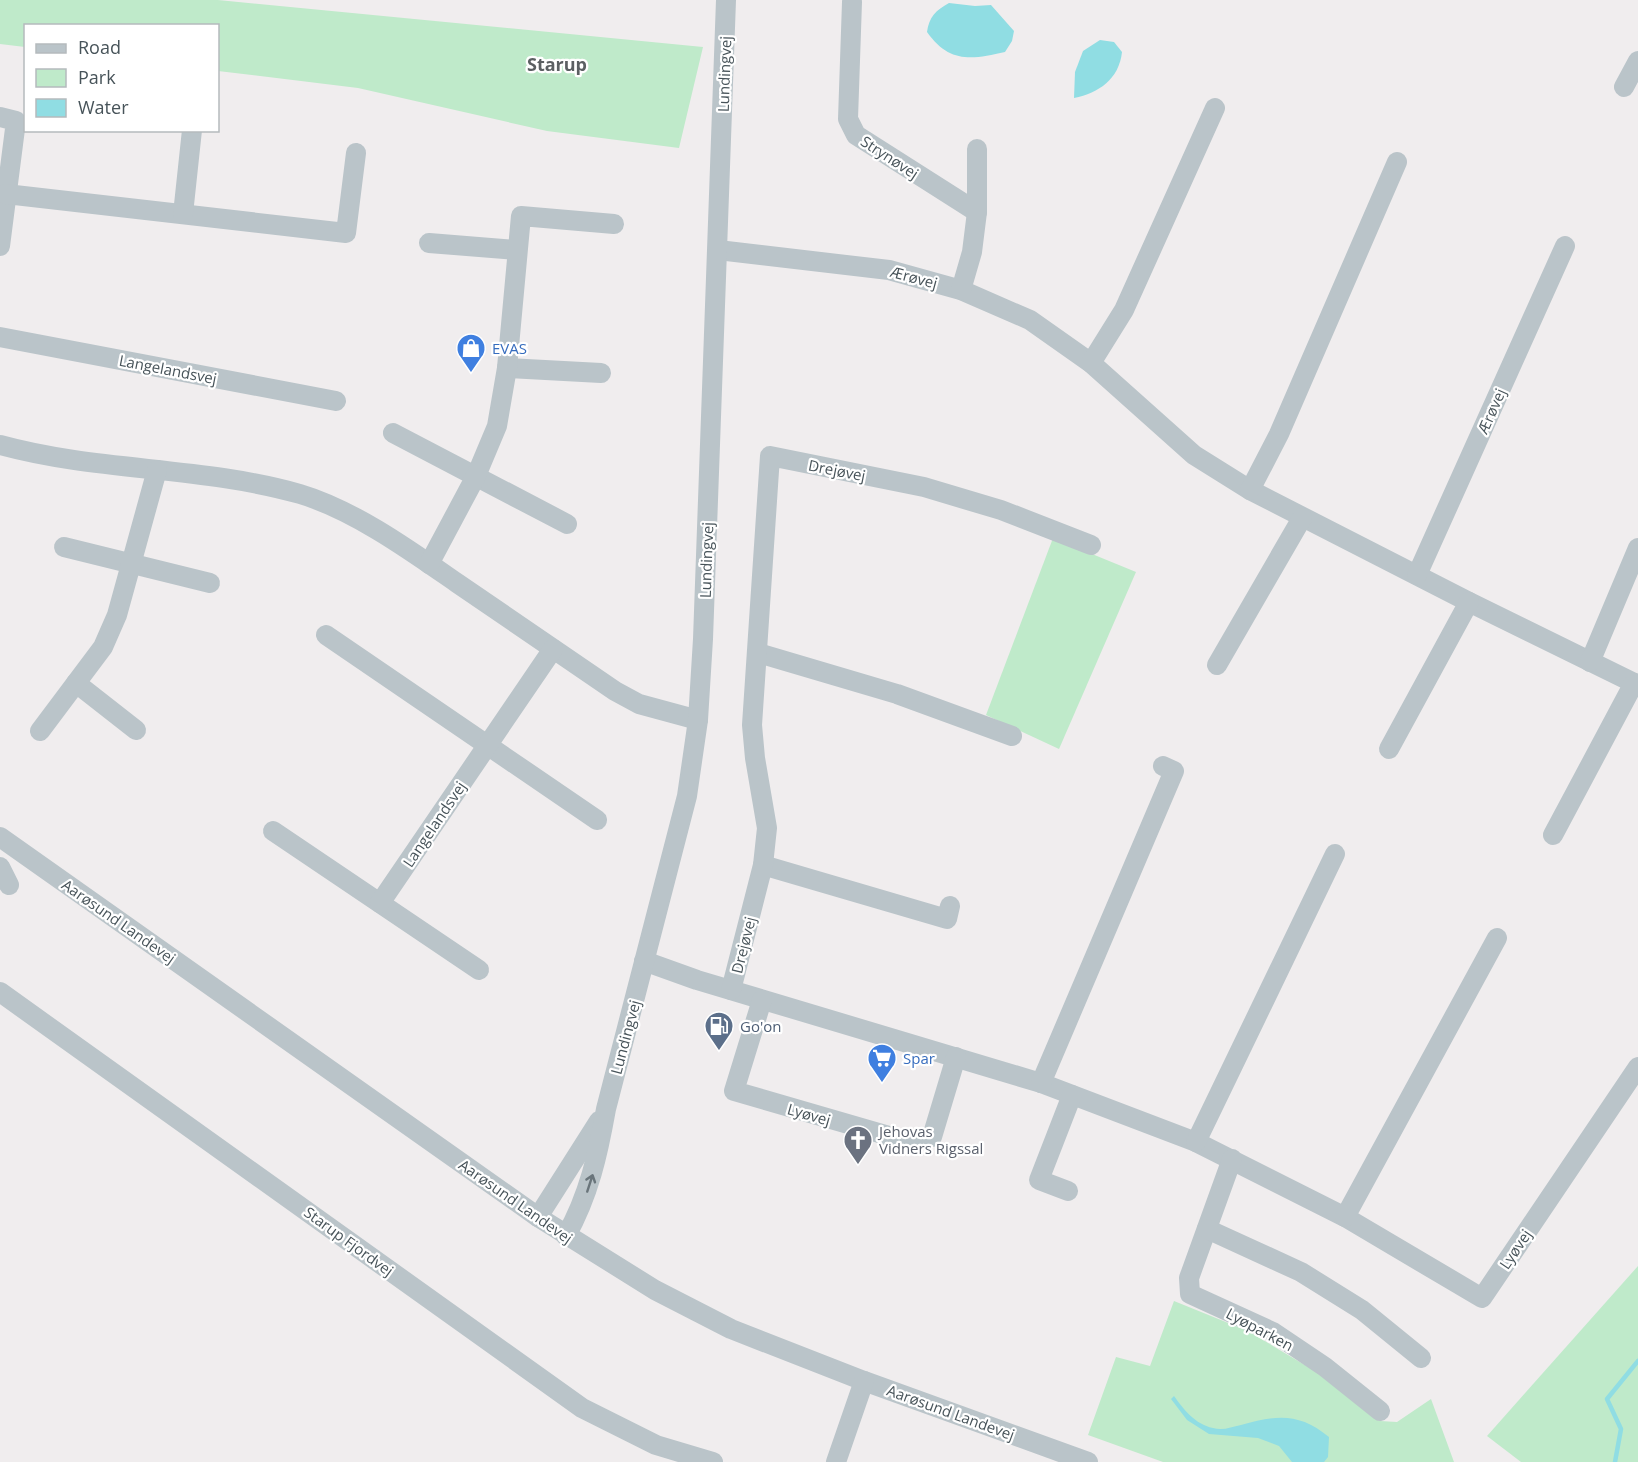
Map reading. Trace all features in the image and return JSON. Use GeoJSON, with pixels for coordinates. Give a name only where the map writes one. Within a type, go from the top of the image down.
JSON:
{"type":"FeatureCollection","features":[{"type":"Feature","properties":{"kind":"street","name":"Lundingvej"},"geometry":{"type":"LineString","coordinates":[[566,1236],[590,1184],[599,1149],[606,1109],[687,796],[698,720],[703,639],[726,0]]}},
{"type":"Feature","properties":{"kind":"street","name":"Strynøvej"},"geometry":{"type":"LineString","coordinates":[[852,3],[848,119],[856,135],[977,212]]}},
{"type":"Feature","properties":{"kind":"street"},"geometry":{"type":"LineString","coordinates":[[1624,87],[1638,62]]}},
{"type":"Feature","properties":{"kind":"street"},"geometry":{"type":"LineString","coordinates":[[1091,363],[1124,310],[1215,108]]}},
{"type":"Feature","properties":{"kind":"street"},"geometry":{"type":"LineString","coordinates":[[0,117],[16,121],[0,246]]}},
{"type":"Feature","properties":{"kind":"street"},"geometry":{"type":"LineString","coordinates":[[183,214],[192,132]]}},
{"type":"Feature","properties":{"kind":"street"},"geometry":{"type":"LineString","coordinates":[[961,290],[972,252],[977,212],[977,149]]}},
{"type":"Feature","properties":{"kind":"street"},"geometry":{"type":"LineString","coordinates":[[6,194],[346,233],[356,153]]}},
{"type":"Feature","properties":{"kind":"street"},"geometry":{"type":"LineString","coordinates":[[1251,490],[1279,434],[1397,162]]}},
{"type":"Feature","properties":{"kind":"street"},"geometry":{"type":"LineString","coordinates":[[429,564],[476,476],[497,426],[507,368],[521,216],[614,224]]}},
{"type":"Feature","properties":{"kind":"street"},"geometry":{"type":"LineString","coordinates":[[429,243],[517,250]]}},
{"type":"Feature","properties":{"kind":"street","name":"Ærøvej"},"geometry":{"type":"LineString","coordinates":[[1417,575],[1565,246]]}},
{"type":"Feature","properties":{"kind":"street","name":"Ærøvej"},"geometry":{"type":"LineString","coordinates":[[717,250],[889,270],[961,290],[1030,320],[1091,363],[1194,455],[1251,490],[1468,602],[1636,684],[1553,834]]}},
{"type":"Feature","properties":{"kind":"street","name":"Langelandsvej"},"geometry":{"type":"LineString","coordinates":[[0,337],[336,401]]}},
{"type":"Feature","properties":{"kind":"street"},"geometry":{"type":"LineString","coordinates":[[507,368],[601,373]]}},
{"type":"Feature","properties":{"kind":"street"},"geometry":{"type":"LineString","coordinates":[[393,433],[567,524]]}},
{"type":"Feature","properties":{"kind":"street"},"geometry":{"type":"LineString","coordinates":[[0,445],[38,455],[249,482],[302,495],[355,518],[429,564],[639,705],[698,720]]}},
{"type":"Feature","properties":{"kind":"street","name":"Drejøvej"},"geometry":{"type":"LineString","coordinates":[[731,990],[763,865],[767,828],[752,725],[770,456],[924,487],[1001,510],[1091,545]]}},
{"type":"Feature","properties":{"kind":"street"},"geometry":{"type":"LineString","coordinates":[[40,730],[103,647],[117,615],[157,470]]}},
{"type":"Feature","properties":{"kind":"street"},"geometry":{"type":"LineString","coordinates":[[1217,665],[1302,518]]}},
{"type":"Feature","properties":{"kind":"street"},"geometry":{"type":"LineString","coordinates":[[64,547],[210,583]]}},
{"type":"Feature","properties":{"kind":"street"},"geometry":{"type":"LineString","coordinates":[[1590,662],[1638,548]]}},
{"type":"Feature","properties":{"kind":"street"},"geometry":{"type":"LineString","coordinates":[[1389,749],[1468,602]]}},
{"type":"Feature","properties":{"kind":"street"},"geometry":{"type":"LineString","coordinates":[[326,636],[597,820]]}},
{"type":"Feature","properties":{"kind":"street","name":"Langelandsvej"},"geometry":{"type":"LineString","coordinates":[[380,903],[553,649]]}},
{"type":"Feature","properties":{"kind":"street"},"geometry":{"type":"LineString","coordinates":[[758,653],[897,694],[1012,736]]}},
{"type":"Feature","properties":{"kind":"street"},"geometry":{"type":"LineString","coordinates":[[76,683],[136,730]]}},
{"type":"Feature","properties":{"kind":"street"},"geometry":{"type":"LineString","coordinates":[[1041,1083],[1174,771],[1163,766]]}},
{"type":"Feature","properties":{"kind":"street"},"geometry":{"type":"LineString","coordinates":[[273,831],[479,970]]}},
{"type":"Feature","properties":{"kind":"street","name":"Aarøsund Landevej"},"geometry":{"type":"LineString","coordinates":[[0,837],[538,1217],[655,1290],[731,1329],[864,1381],[1088,1462]]}},
{"type":"Feature","properties":{"kind":"street"},"geometry":{"type":"LineString","coordinates":[[1196,1142],[1335,854]]}},
{"type":"Feature","properties":{"kind":"street"},"geometry":{"type":"LineString","coordinates":[[763,865],[947,919],[950,906]]}},
{"type":"Feature","properties":{"kind":"street"},"geometry":{"type":"LineString","coordinates":[[0,867],[9,885]]}},
{"type":"Feature","properties":{"kind":"street"},"geometry":{"type":"LineString","coordinates":[[1345,1217],[1497,938]]}},
{"type":"Feature","properties":{"kind":"street","name":"Lyøvej"},"geometry":{"type":"LineString","coordinates":[[645,961],[762,1000],[1041,1083],[1196,1142],[1345,1217],[1482,1298],[1638,1067]]}},
{"type":"Feature","properties":{"kind":"street","name":"Starup Fjordvej"},"geometry":{"type":"LineString","coordinates":[[0,992],[582,1408],[656,1446],[713,1462]]}},
{"type":"Feature","properties":{"kind":"street","name":"Lyøvej"},"geometry":{"type":"LineString","coordinates":[[762,1000],[734,1091],[786,1107],[910,1142],[932,1137],[956,1057]]}},
{"type":"Feature","properties":{"kind":"street"},"geometry":{"type":"LineString","coordinates":[[1068,1191],[1039,1180],[1072,1095]]}},
{"type":"Feature","properties":{"kind":"street","name":"Lundingvej"},"geometry":{"type":"LineString","coordinates":[[538,1217],[606,1109]]}},
{"type":"Feature","properties":{"kind":"street","name":"Lyøparken"},"geometry":{"type":"LineString","coordinates":[[1232,1159],[1189,1278],[1190,1294],[1273,1332],[1325,1367],[1380,1411]]}},
{"type":"Feature","properties":{"kind":"street"},"geometry":{"type":"LineString","coordinates":[[1207,1229],[1301,1272],[1362,1310],[1421,1358]]}},
{"type":"Feature","properties":{"kind":"street"},"geometry":{"type":"LineString","coordinates":[[836,1462],[864,1381]]}},
{"type":"Feature","properties":{"kind":"green space"},"geometry":{"type":"Polygon","coordinates":[[[0,0],[218,0],[703,47],[679,148],[547,131],[358,88],[219,71],[219,24],[24,24],[24,47],[0,44],[0,0]]]}},
{"type":"Feature","properties":{"kind":"green space"},"geometry":{"type":"Polygon","coordinates":[[[1053,538],[1136,572],[1059,749],[986,715],[1053,538]]]}},
{"type":"Feature","properties":{"kind":"green space"},"geometry":{"type":"Polygon","coordinates":[[[1638,1266],[1638,1462],[1521,1462],[1487,1436],[1638,1266]]]}},
{"type":"Feature","properties":{"kind":"green space"},"geometry":{"type":"Polygon","coordinates":[[[1174,1301],[1248,1331],[1325,1377],[1380,1421],[1397,1422],[1431,1399],[1454,1462],[1163,1462],[1088,1435],[1116,1357],[1150,1366],[1174,1301]]]}},
{"type":"Feature","properties":{"kind":"water"},"geometry":{"type":"Polygon","coordinates":[[[949,3],[991,5],[1014,31],[1012,41],[1005,52],[982,57],[962,57],[952,54],[935,42],[927,32],[929,22],[937,11],[949,3]]]}},
{"type":"Feature","properties":{"kind":"water"},"geometry":{"type":"Polygon","coordinates":[[[1100,40],[1114,42],[1122,52],[1117,70],[1099,88],[1074,98],[1075,72],[1083,51],[1100,40]]]}},
{"type":"Feature","properties":{"kind":"water"},"geometry":{"type":"Polygon","coordinates":[[[1174,1396],[1195,1420],[1217,1429],[1276,1418],[1308,1423],[1329,1437],[1328,1457],[1324,1462],[1292,1462],[1279,1446],[1258,1438],[1209,1434],[1187,1420],[1171,1399],[1174,1396]]]}},
{"type":"Feature","properties":{"kind":"waterway"},"geometry":{"type":"LineString","coordinates":[[1615,1462],[1621,1429],[1607,1399],[1638,1361]]}},
{"type":"Feature","properties":{"kind":"place","name":"EVAS"},"geometry":{"type":"Point","coordinates":[471,374]}},
{"type":"Feature","properties":{"kind":"place","name":"Go'on"},"geometry":{"type":"Point","coordinates":[719,1052]}},
{"type":"Feature","properties":{"kind":"place","name":"Spar"},"geometry":{"type":"Point","coordinates":[882,1084]}},
{"type":"Feature","properties":{"kind":"place","name":"Jehovas Vidners Rigssal"},"geometry":{"type":"Point","coordinates":[858,1166]}},
{"type":"Feature","properties":{"kind":"district","name":"Starup"},"geometry":{"type":"Point","coordinates":[557,64]}}]}
